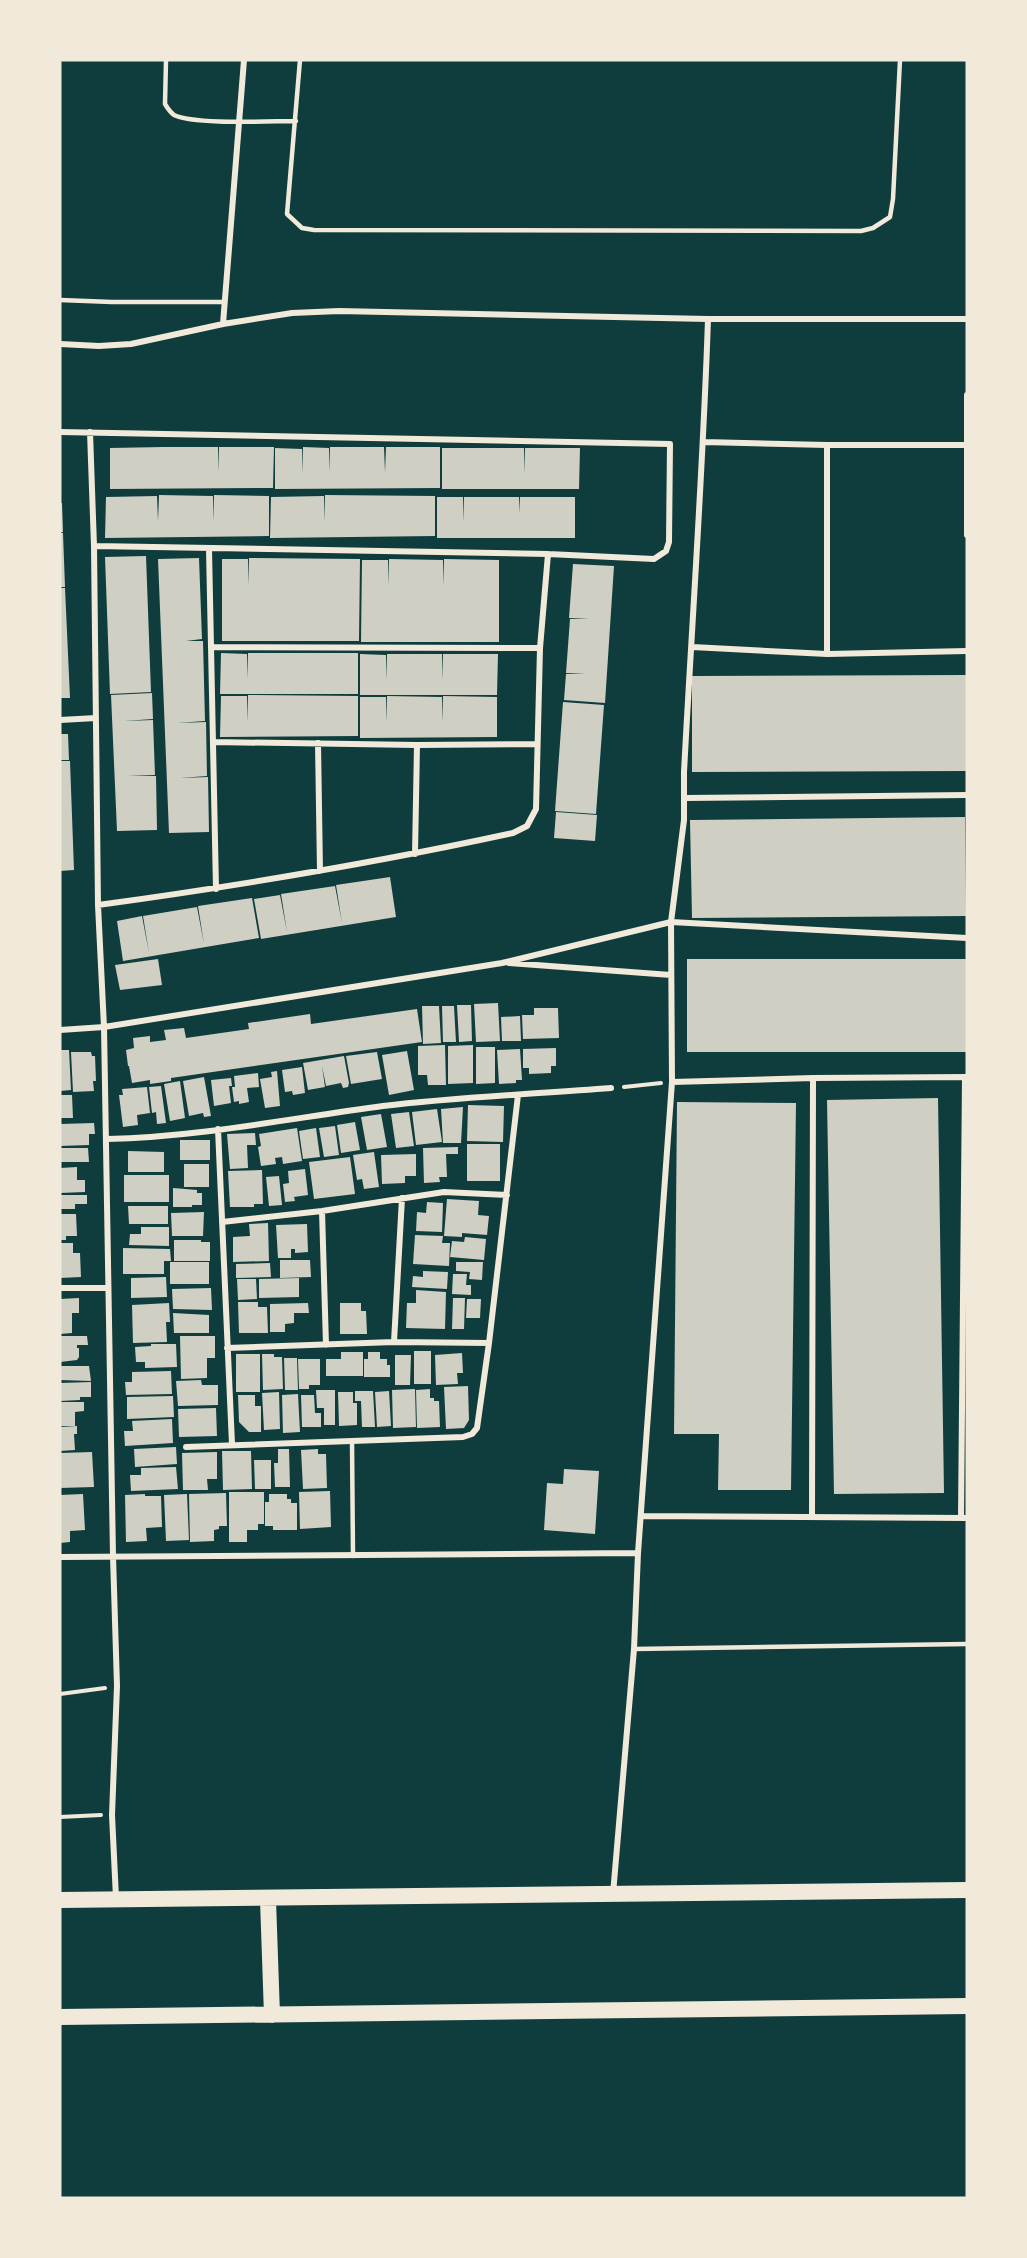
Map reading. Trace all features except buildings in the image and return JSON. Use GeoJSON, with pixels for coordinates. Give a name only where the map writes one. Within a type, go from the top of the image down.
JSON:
{"type":"FeatureCollection","features":[{"type":"Feature","properties":{"kind":"highway"},"geometry":{"type":"LineString","coordinates":[[60,1900],[268,1900],[967,1890]]}},
{"type":"Feature","properties":{"kind":"highway"},"geometry":{"type":"LineString","coordinates":[[268,1900],[272,2015]]}},
{"type":"Feature","properties":{"kind":"highway"},"geometry":{"type":"LineString","coordinates":[[60,2017],[967,2006]]}},
{"type":"Feature","properties":{"kind":"street"},"geometry":{"type":"LineString","coordinates":[[223,324],[244,60]]}},
{"type":"Feature","properties":{"kind":"street"},"geometry":{"type":"LineString","coordinates":[[60,344],[99,346],[131,344],[223,324],[292,313],[339,310],[708,320],[967,319]]}},
{"type":"Feature","properties":{"kind":"street"},"geometry":{"type":"LineString","coordinates":[[613,1894],[634,1649],[638,1553],[672,1082],[671,922],[685,798],[684,772],[704,442],[708,320]]}},
{"type":"Feature","properties":{"kind":"street"},"geometry":{"type":"LineString","coordinates":[[967,395],[967,535]]}},
{"type":"Feature","properties":{"kind":"street"},"geometry":{"type":"LineString","coordinates":[[60,432],[670,444],[669,542],[666,551],[654,559],[548,554],[94,546]]}},
{"type":"Feature","properties":{"kind":"street"},"geometry":{"type":"LineString","coordinates":[[90,432],[94,546],[98,905],[104,1027],[117,1686],[112,1815],[116,1900]]}},
{"type":"Feature","properties":{"kind":"street"},"geometry":{"type":"LineString","coordinates":[[704,442],[827,445],[966,444]]}},
{"type":"Feature","properties":{"kind":"street"},"geometry":{"type":"LineString","coordinates":[[827,445],[827,654]]}},
{"type":"Feature","properties":{"kind":"street"},"geometry":{"type":"LineString","coordinates":[[209,549],[216,889]]}},
{"type":"Feature","properties":{"kind":"street"},"geometry":{"type":"LineString","coordinates":[[98,905],[216,889],[415,854],[513,833],[526,826],[536,809],[540,648],[548,554]]}},
{"type":"Feature","properties":{"kind":"street"},"geometry":{"type":"LineString","coordinates":[[211,646],[540,648]]}},
{"type":"Feature","properties":{"kind":"street"},"geometry":{"type":"LineString","coordinates":[[692,646],[827,654],[967,651]]}},
{"type":"Feature","properties":{"kind":"street"},"geometry":{"type":"LineString","coordinates":[[60,720],[96,718]]}},
{"type":"Feature","properties":{"kind":"street"},"geometry":{"type":"LineString","coordinates":[[213,742],[537,744]]}},
{"type":"Feature","properties":{"kind":"street"},"geometry":{"type":"LineString","coordinates":[[318,743],[320,871]]}},
{"type":"Feature","properties":{"kind":"street"},"geometry":{"type":"LineString","coordinates":[[415,854],[417,745]]}},
{"type":"Feature","properties":{"kind":"street"},"geometry":{"type":"LineString","coordinates":[[685,798],[967,795]]}},
{"type":"Feature","properties":{"kind":"street"},"geometry":{"type":"LineString","coordinates":[[60,1030],[104,1027],[502,963],[671,922],[967,938]]}},
{"type":"Feature","properties":{"kind":"street"},"geometry":{"type":"LineString","coordinates":[[502,963],[671,975]]}},
{"type":"Feature","properties":{"kind":"street"},"geometry":{"type":"LineString","coordinates":[[641,1516],[964,1518],[966,1077],[672,1082]]}},
{"type":"Feature","properties":{"kind":"street"},"geometry":{"type":"LineString","coordinates":[[812,1516],[813,1078]]}},
{"type":"Feature","properties":{"kind":"street"},"geometry":{"type":"LineString","coordinates":[[106,1139],[218,1129],[386,1106],[611,1088]]}},
{"type":"Feature","properties":{"kind":"street"},"geometry":{"type":"LineString","coordinates":[[186,1447],[463,1437],[472,1434],[477,1428],[489,1342],[518,1095]]}},
{"type":"Feature","properties":{"kind":"street"},"geometry":{"type":"LineString","coordinates":[[218,1129],[232,1444]]}},
{"type":"Feature","properties":{"kind":"street"},"geometry":{"type":"LineString","coordinates":[[222,1222],[322,1211],[444,1192],[507,1195]]}},
{"type":"Feature","properties":{"kind":"street"},"geometry":{"type":"LineString","coordinates":[[394,1342],[402,1197]]}},
{"type":"Feature","properties":{"kind":"street"},"geometry":{"type":"LineString","coordinates":[[322,1211],[326,1345]]}},
{"type":"Feature","properties":{"kind":"street"},"geometry":{"type":"LineString","coordinates":[[60,1288],[108,1288]]}},
{"type":"Feature","properties":{"kind":"street"},"geometry":{"type":"LineString","coordinates":[[227,1348],[394,1342],[489,1342]]}},
{"type":"Feature","properties":{"kind":"street"},"geometry":{"type":"LineString","coordinates":[[60,1557],[638,1553]]}},
{"type":"Feature","properties":{"kind":"lane"},"geometry":{"type":"LineString","coordinates":[[166,60],[165,104],[168,110],[176,116],[195,120],[296,121]]}},
{"type":"Feature","properties":{"kind":"lane"},"geometry":{"type":"LineString","coordinates":[[300,60],[287,214],[302,228],[314,230],[861,231],[873,228],[890,217],[894,199],[900,60]]}},
{"type":"Feature","properties":{"kind":"lane"},"geometry":{"type":"LineString","coordinates":[[60,300],[224,302]]}},
{"type":"Feature","properties":{"kind":"lane"},"geometry":{"type":"LineString","coordinates":[[352,1441],[353,1556]]}},
{"type":"Feature","properties":{"kind":"lane"},"geometry":{"type":"LineString","coordinates":[[634,1649],[967,1644]]}},
{"type":"Feature","properties":{"kind":"path"},"geometry":{"type":"LineString","coordinates":[[611,1088],[672,1082]]}},
{"type":"Feature","properties":{"kind":"path"},"geometry":{"type":"LineString","coordinates":[[60,1694],[117,1686]]}},
{"type":"Feature","properties":{"kind":"path"},"geometry":{"type":"LineString","coordinates":[[60,1817],[112,1815]]}}]}
